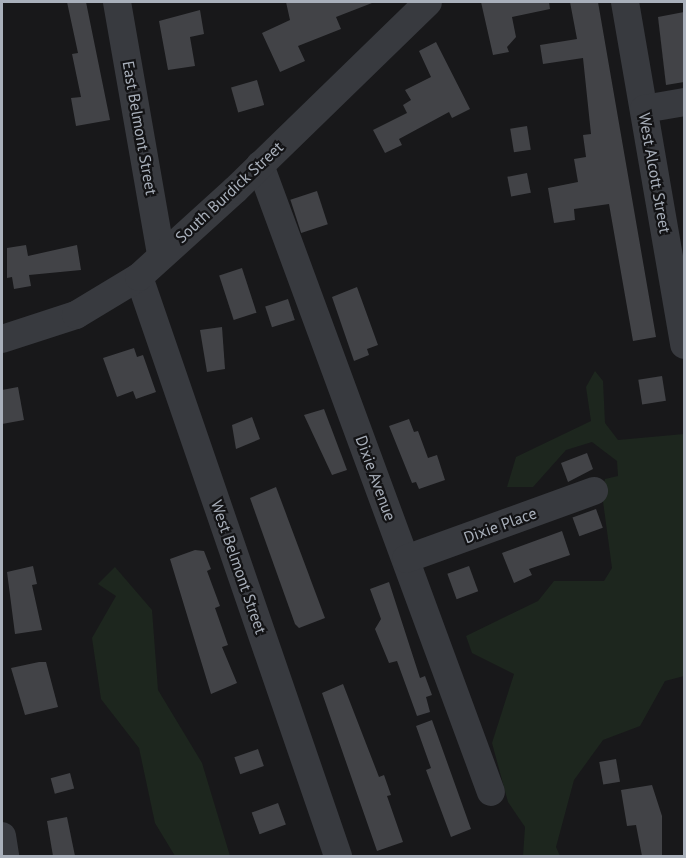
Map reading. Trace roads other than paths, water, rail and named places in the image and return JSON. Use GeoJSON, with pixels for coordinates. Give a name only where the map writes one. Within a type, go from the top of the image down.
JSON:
{"type":"FeatureCollection","features":[{"type":"Feature","properties":{"kind":"street","name":"East Belmont Street"},"geometry":{"type":"LineString","coordinates":[[117,2],[161,254]]}},
{"type":"Feature","properties":{"kind":"street","name":"South Burdick Street"},"geometry":{"type":"LineString","coordinates":[[2,339],[76,315],[139,277],[161,254],[260,165],[428,2]]}},
{"type":"Feature","properties":{"kind":"street","name":"West Alcott Street"},"geometry":{"type":"LineString","coordinates":[[625,2],[684,345]]}},
{"type":"Feature","properties":{"kind":"street"},"geometry":{"type":"LineString","coordinates":[[644,109],[684,102]]}},
{"type":"Feature","properties":{"kind":"street","name":"Dixie Avenue"},"geometry":{"type":"LineString","coordinates":[[260,165],[491,792]]}},
{"type":"Feature","properties":{"kind":"street","name":"West Belmont Street"},"geometry":{"type":"LineString","coordinates":[[139,277],[338,856]]}},
{"type":"Feature","properties":{"kind":"street","name":"Dixie Place"},"geometry":{"type":"LineString","coordinates":[[406,559],[594,491]]}},
{"type":"Feature","properties":{"kind":"street"},"geometry":{"type":"LineString","coordinates":[[2,836],[5,856]]}}]}
